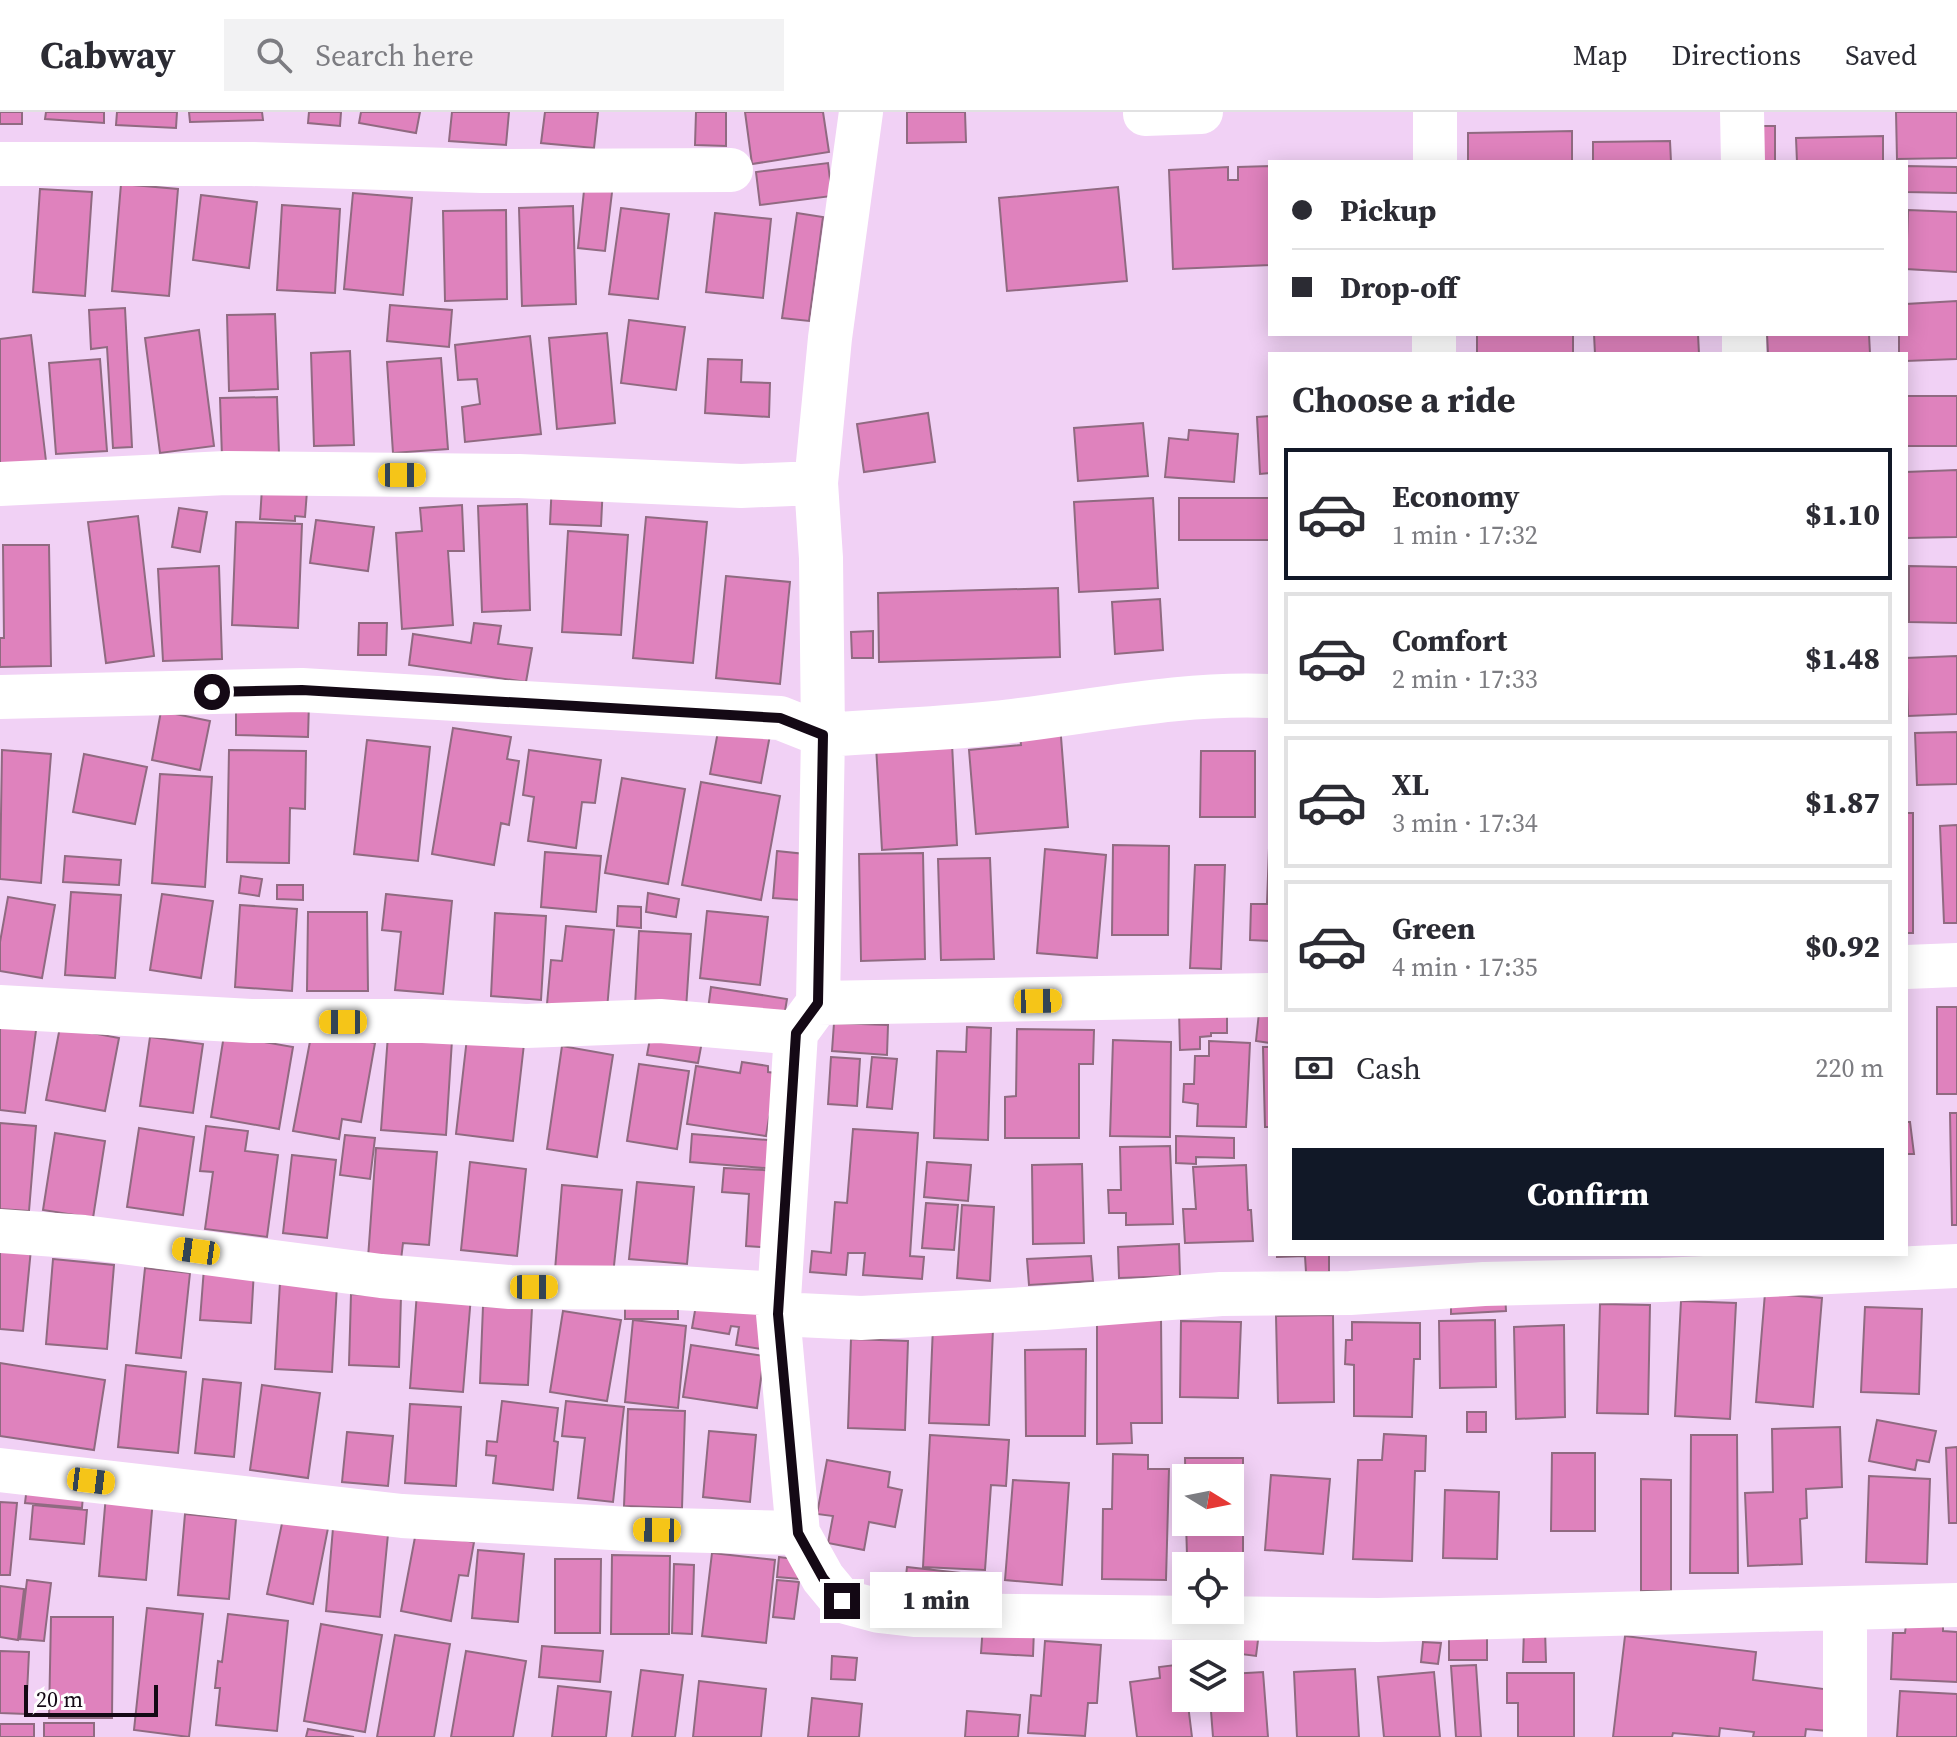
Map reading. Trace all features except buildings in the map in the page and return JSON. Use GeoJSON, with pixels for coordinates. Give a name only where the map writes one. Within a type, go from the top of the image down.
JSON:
{"type":"FeatureCollection","features":[{"type":"Feature","properties":{"kind":"street"},"geometry":{"type":"LineString","coordinates":[[861,112],[830,338],[816,483],[821,558],[823,735],[807,1018],[778,1304],[798,1533],[823,1578],[842,1601],[879,1611],[914,1615],[1378,1620],[1957,1605]]}},
{"type":"Feature","properties":{"kind":"street"},"geometry":{"type":"LineString","coordinates":[[1145,114],[1201,112]]}},
{"type":"Feature","properties":{"kind":"street"},"geometry":{"type":"LineString","coordinates":[[1435,112],[1435,160]]}},
{"type":"Feature","properties":{"kind":"street"},"geometry":{"type":"LineString","coordinates":[[1742,112],[1743,160]]}},
{"type":"Feature","properties":{"kind":"street"},"geometry":{"type":"LineString","coordinates":[[0,164],[252,164],[482,171],[731,170]]}},
{"type":"Feature","properties":{"kind":"street"},"geometry":{"type":"LineString","coordinates":[[0,484],[226,473],[519,476],[741,486],[816,483]]}},
{"type":"Feature","properties":{"kind":"street"},"geometry":{"type":"LineString","coordinates":[[0,697],[302,690],[780,718],[823,735],[995,723],[1138,702],[1225,694],[1268,696]]}},
{"type":"Feature","properties":{"kind":"street"},"geometry":{"type":"LineString","coordinates":[[1908,967],[1957,965]]}},
{"type":"Feature","properties":{"kind":"street"},"geometry":{"type":"LineString","coordinates":[[0,1007],[251,1021],[423,1021],[526,1026],[807,1018],[1268,995]]}},
{"type":"Feature","properties":{"kind":"street"},"geometry":{"type":"LineString","coordinates":[[0,1231],[84,1237],[381,1276],[510,1287],[665,1288],[861,1318],[1221,1294],[1350,1293],[1484,1284],[1662,1280],[1957,1266]]}},
{"type":"Feature","properties":{"kind":"street"},"geometry":{"type":"LineString","coordinates":[[0,1470],[402,1516],[629,1529],[798,1533]]}},
{"type":"Feature","properties":{"kind":"street"},"geometry":{"type":"LineString","coordinates":[[1845,1609],[1845,1737]]}},
{"type":"Feature","properties":{"kind":"route"},"geometry":{"type":"LineString","coordinates":[[212,692],[302,690],[780,718],[823,735],[818,1003],[796,1033],[778,1314],[798,1533],[823,1578],[842,1601]]}}]}
